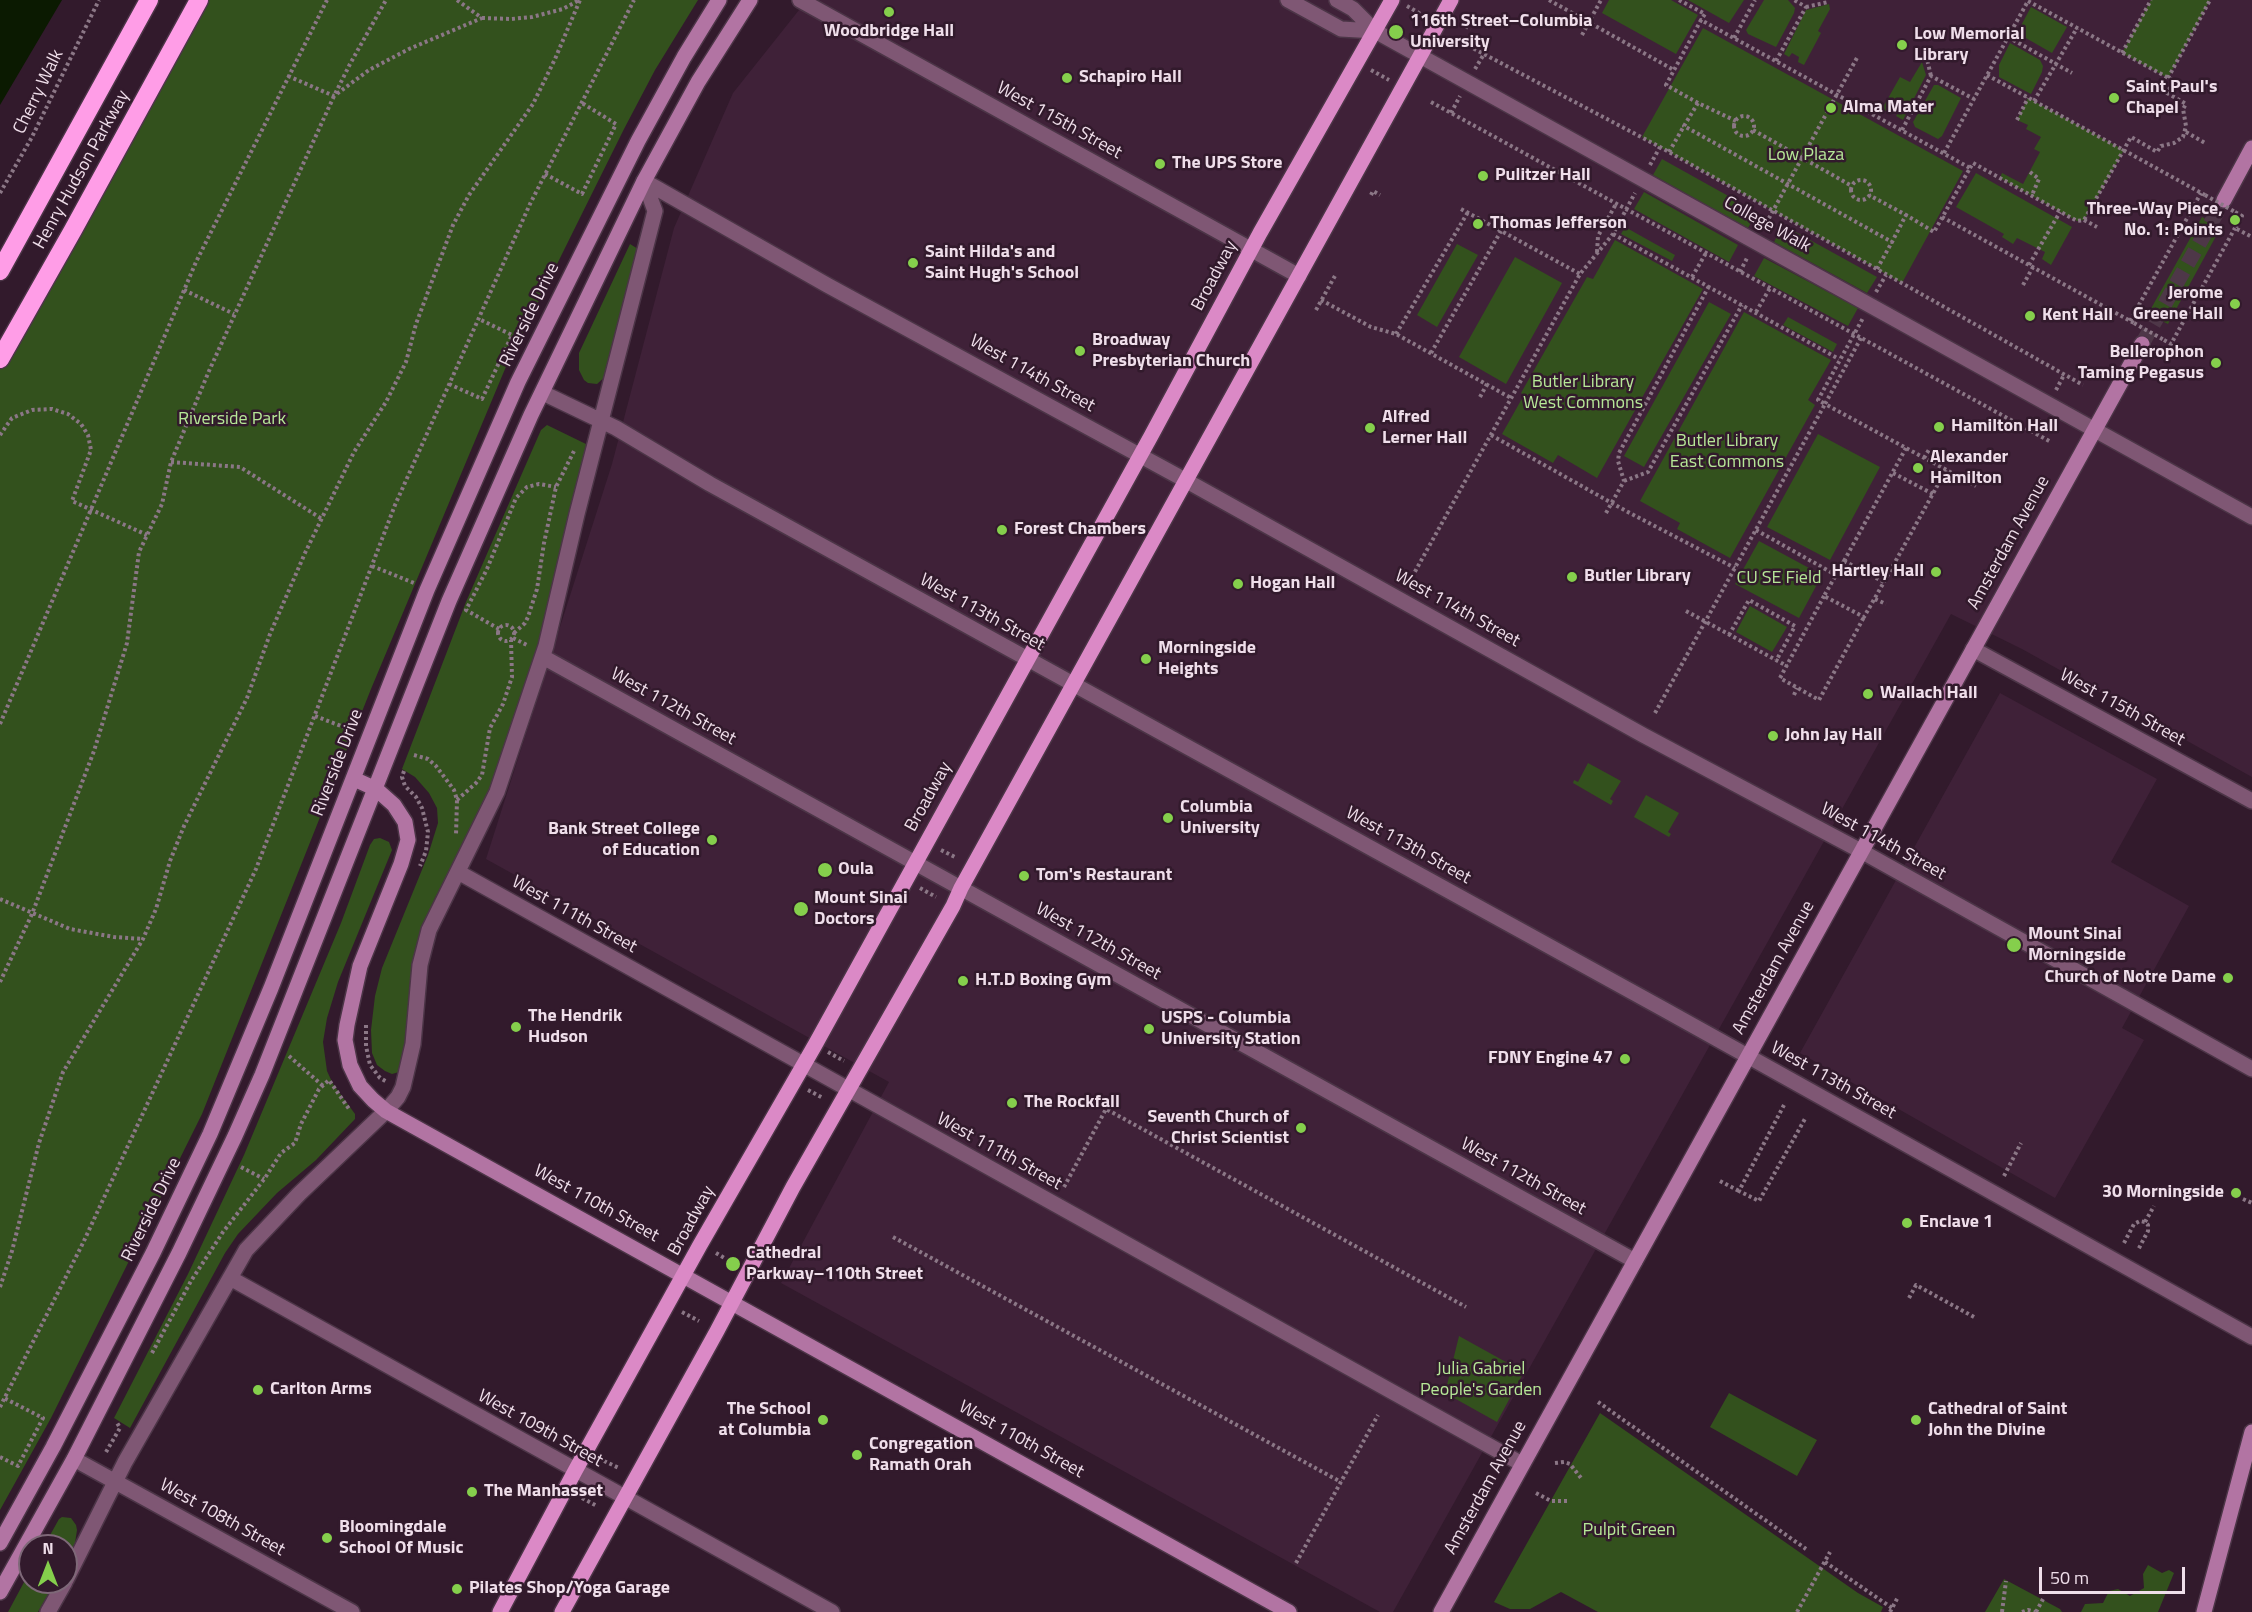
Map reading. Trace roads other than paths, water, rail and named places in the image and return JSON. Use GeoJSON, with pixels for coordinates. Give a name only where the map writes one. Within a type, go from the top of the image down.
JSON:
{"type":"FeatureCollection","features":[{"type":"Feature","properties":{"kind":"highway","name":"Henry Hudson Parkway"},"geometry":{"type":"LineString","coordinates":[[0,271],[149,0]]}},
{"type":"Feature","properties":{"kind":"highway","name":"Henry Hudson Parkway"},"geometry":{"type":"LineString","coordinates":[[0,359],[74,230],[199,0]]}},
{"type":"Feature","properties":{"kind":"main road","name":"Riverside Drive"},"geometry":{"type":"LineString","coordinates":[[0,1543],[53,1447],[157,1244],[210,1134],[354,779],[427,590],[518,382],[622,172],[684,57],[719,0]]}},
{"type":"Feature","properties":{"kind":"main road"},"geometry":{"type":"LineString","coordinates":[[0,1593],[74,1459],[179,1253],[235,1136],[376,789],[449,601],[543,393],[644,181],[698,82],[750,0]]}},
{"type":"Feature","properties":{"kind":"main road","name":"Broadway"},"geometry":{"type":"LineString","coordinates":[[500,1612],[575,1471],[803,1066],[1355,62],[1392,0]]}},
{"type":"Feature","properties":{"kind":"main road"},"geometry":{"type":"LineString","coordinates":[[562,1612],[733,1302],[793,1187],[931,946],[1185,480],[1451,0]]}},
{"type":"Feature","properties":{"kind":"main road"},"geometry":{"type":"LineString","coordinates":[[2224,200],[2252,148]]}},
{"type":"Feature","properties":{"kind":"main road"},"geometry":{"type":"LineString","coordinates":[[622,172],[644,181]]}},
{"type":"Feature","properties":{"kind":"main road","name":"Amsterdam Avenue"},"geometry":{"type":"LineString","coordinates":[[1441,1612],[2142,344]]}},
{"type":"Feature","properties":{"kind":"main road"},"geometry":{"type":"LineString","coordinates":[[518,382],[543,393]]}},
{"type":"Feature","properties":{"kind":"main road"},"geometry":{"type":"LineString","coordinates":[[354,779],[376,789]]}},
{"type":"Feature","properties":{"kind":"main road","name":"West 110th Street"},"geometry":{"type":"LineString","coordinates":[[376,789],[400,813],[405,822],[408,840],[401,864],[360,966],[345,1040],[354,1076],[360,1086],[386,1111],[1289,1612]]}},
{"type":"Feature","properties":{"kind":"main road"},"geometry":{"type":"LineString","coordinates":[[2204,1612],[2252,1432]]}},
{"type":"Feature","properties":{"kind":"main road"},"geometry":{"type":"LineString","coordinates":[[53,1447],[74,1459]]}},
{"type":"Feature","properties":{"kind":"street","name":"West 115th Street"},"geometry":{"type":"LineString","coordinates":[[800,0],[1299,276]]}},
{"type":"Feature","properties":{"kind":"street"},"geometry":{"type":"LineString","coordinates":[[1288,0],[1341,29],[1375,31]]}},
{"type":"Feature","properties":{"kind":"street"},"geometry":{"type":"LineString","coordinates":[[1337,0],[1353,9],[1375,31]]}},
{"type":"Feature","properties":{"kind":"street","name":"College Walk"},"geometry":{"type":"LineString","coordinates":[[1375,31],[2252,517]]}},
{"type":"Feature","properties":{"kind":"street"},"geometry":{"type":"LineString","coordinates":[[78,1555],[115,1481],[246,1250],[263,1230],[399,1097],[410,1065],[420,965],[426,938],[497,792],[543,657],[577,514],[656,211],[644,181]]}},
{"type":"Feature","properties":{"kind":"street","name":"West 114th Street"},"geometry":{"type":"LineString","coordinates":[[644,181],[818,280],[1140,455],[1643,735],[1861,851],[2252,1069]]}},
{"type":"Feature","properties":{"kind":"street","name":"West 113th Street"},"geometry":{"type":"LineString","coordinates":[[543,393],[602,421],[710,484],[1027,660],[1748,1056],[2252,1337]]}},
{"type":"Feature","properties":{"kind":"street","name":"West 115th Street"},"geometry":{"type":"LineString","coordinates":[[1973,649],[2252,801]]}},
{"type":"Feature","properties":{"kind":"street","name":"West 112th Street"},"geometry":{"type":"LineString","coordinates":[[543,657],[1635,1261]]}},
{"type":"Feature","properties":{"kind":"street","name":"West 111th Street"},"geometry":{"type":"LineString","coordinates":[[458,872],[1522,1464]]}},
{"type":"Feature","properties":{"kind":"street","name":"West 109th Street"},"geometry":{"type":"LineString","coordinates":[[230,1278],[832,1612]]}},
{"type":"Feature","properties":{"kind":"street","name":"West 108th Street"},"geometry":{"type":"LineString","coordinates":[[74,1459],[352,1612]]}},
{"type":"Feature","properties":{"kind":"street"},"geometry":{"type":"LineString","coordinates":[[48,1612],[58,1594]]}},
{"type":"Feature","properties":{"kind":"tunnel"},"geometry":{"type":"LineString","coordinates":[[2142,344],[2224,200]]}},
{"type":"Feature","properties":{"kind":"place","name":"Woodbridge Hall"},"geometry":{"type":"Point","coordinates":[889,12]}},
{"type":"Feature","properties":{"kind":"place","name":"116th Street–Columbia University"},"geometry":{"type":"Point","coordinates":[1396,32]}},
{"type":"Feature","properties":{"kind":"place","name":"Low Memorial Library"},"geometry":{"type":"Point","coordinates":[1902,45]}},
{"type":"Feature","properties":{"kind":"place","name":"Schapiro Hall"},"geometry":{"type":"Point","coordinates":[1067,78]}},
{"type":"Feature","properties":{"kind":"place","name":"Saint Paul's Chapel"},"geometry":{"type":"Point","coordinates":[2114,98]}},
{"type":"Feature","properties":{"kind":"place","name":"Alma Mater"},"geometry":{"type":"Point","coordinates":[1831,108]}},
{"type":"Feature","properties":{"kind":"place","name":"The UPS Store"},"geometry":{"type":"Point","coordinates":[1160,164]}},
{"type":"Feature","properties":{"kind":"place","name":"Pulitzer Hall"},"geometry":{"type":"Point","coordinates":[1483,176]}},
{"type":"Feature","properties":{"kind":"place","name":"Three-Way Piece, No. 1: Points"},"geometry":{"type":"Point","coordinates":[2235,220]}},
{"type":"Feature","properties":{"kind":"place","name":"Thomas Jefferson"},"geometry":{"type":"Point","coordinates":[1478,224]}},
{"type":"Feature","properties":{"kind":"place","name":"Saint Hilda's and Saint Hugh's School"},"geometry":{"type":"Point","coordinates":[913,263]}},
{"type":"Feature","properties":{"kind":"place","name":"Jerome Greene Hall"},"geometry":{"type":"Point","coordinates":[2235,304]}},
{"type":"Feature","properties":{"kind":"place","name":"Kent Hall"},"geometry":{"type":"Point","coordinates":[2030,316]}},
{"type":"Feature","properties":{"kind":"place","name":"Broadway Presbyterian Church"},"geometry":{"type":"Point","coordinates":[1080,351]}},
{"type":"Feature","properties":{"kind":"place","name":"Bellerophon Taming Pegasus"},"geometry":{"type":"Point","coordinates":[2216,363]}},
{"type":"Feature","properties":{"kind":"place","name":"Hamilton Hall"},"geometry":{"type":"Point","coordinates":[1939,427]}},
{"type":"Feature","properties":{"kind":"place","name":"Alfred Lerner Hall"},"geometry":{"type":"Point","coordinates":[1370,428]}},
{"type":"Feature","properties":{"kind":"place","name":"Alexander Hamilton"},"geometry":{"type":"Point","coordinates":[1918,468]}},
{"type":"Feature","properties":{"kind":"place","name":"Forest Chambers"},"geometry":{"type":"Point","coordinates":[1002,530]}},
{"type":"Feature","properties":{"kind":"place","name":"Hartley Hall"},"geometry":{"type":"Point","coordinates":[1936,572]}},
{"type":"Feature","properties":{"kind":"place","name":"Butler Library"},"geometry":{"type":"Point","coordinates":[1572,577]}},
{"type":"Feature","properties":{"kind":"place","name":"Hogan Hall"},"geometry":{"type":"Point","coordinates":[1238,584]}},
{"type":"Feature","properties":{"kind":"place","name":"Morningside Heights"},"geometry":{"type":"Point","coordinates":[1146,659]}},
{"type":"Feature","properties":{"kind":"place","name":"Wallach Hall"},"geometry":{"type":"Point","coordinates":[1868,694]}},
{"type":"Feature","properties":{"kind":"place","name":"John Jay Hall"},"geometry":{"type":"Point","coordinates":[1773,736]}},
{"type":"Feature","properties":{"kind":"place","name":"Columbia University"},"geometry":{"type":"Point","coordinates":[1168,818]}},
{"type":"Feature","properties":{"kind":"place","name":"Bank Street College of Education"},"geometry":{"type":"Point","coordinates":[712,840]}},
{"type":"Feature","properties":{"kind":"place","name":"Oula"},"geometry":{"type":"Point","coordinates":[825,870]}},
{"type":"Feature","properties":{"kind":"place","name":"Tom's Restaurant"},"geometry":{"type":"Point","coordinates":[1024,876]}},
{"type":"Feature","properties":{"kind":"place","name":"Mount Sinai Doctors"},"geometry":{"type":"Point","coordinates":[801,909]}},
{"type":"Feature","properties":{"kind":"place","name":"Mount Sinai Morningside"},"geometry":{"type":"Point","coordinates":[2014,945]}},
{"type":"Feature","properties":{"kind":"place","name":"Church of Notre Dame"},"geometry":{"type":"Point","coordinates":[2228,978]}},
{"type":"Feature","properties":{"kind":"place","name":"H.T.D Boxing Gym"},"geometry":{"type":"Point","coordinates":[963,981]}},
{"type":"Feature","properties":{"kind":"place","name":"The Hendrik Hudson"},"geometry":{"type":"Point","coordinates":[516,1027]}},
{"type":"Feature","properties":{"kind":"place","name":"USPS - Columbia University Station"},"geometry":{"type":"Point","coordinates":[1149,1029]}},
{"type":"Feature","properties":{"kind":"place","name":"FDNY Engine 47"},"geometry":{"type":"Point","coordinates":[1625,1059]}},
{"type":"Feature","properties":{"kind":"place","name":"The Rockfall"},"geometry":{"type":"Point","coordinates":[1012,1103]}},
{"type":"Feature","properties":{"kind":"place","name":"Seventh Church of Christ Scientist"},"geometry":{"type":"Point","coordinates":[1301,1128]}},
{"type":"Feature","properties":{"kind":"place","name":"30 Morningside"},"geometry":{"type":"Point","coordinates":[2236,1193]}},
{"type":"Feature","properties":{"kind":"place","name":"Enclave 1"},"geometry":{"type":"Point","coordinates":[1907,1223]}},
{"type":"Feature","properties":{"kind":"place","name":"Cathedral Parkway–110th Street"},"geometry":{"type":"Point","coordinates":[733,1264]}},
{"type":"Feature","properties":{"kind":"place","name":"Carlton Arms"},"geometry":{"type":"Point","coordinates":[258,1390]}},
{"type":"Feature","properties":{"kind":"place","name":"The School at Columbia"},"geometry":{"type":"Point","coordinates":[823,1420]}},
{"type":"Feature","properties":{"kind":"place","name":"Cathedral of Saint John the Divine"},"geometry":{"type":"Point","coordinates":[1916,1420]}},
{"type":"Feature","properties":{"kind":"place","name":"Congregation Ramath Orah"},"geometry":{"type":"Point","coordinates":[857,1455]}},
{"type":"Feature","properties":{"kind":"place","name":"The Manhasset"},"geometry":{"type":"Point","coordinates":[472,1492]}},
{"type":"Feature","properties":{"kind":"place","name":"Bloomingdale School Of Music"},"geometry":{"type":"Point","coordinates":[327,1538]}},
{"type":"Feature","properties":{"kind":"place","name":"Pilates Shop/Yoga Garage"},"geometry":{"type":"Point","coordinates":[457,1589]}},
{"type":"Feature","properties":{"kind":"park label","name":"Low Plaza"},"geometry":{"type":"Point","coordinates":[1806,156]}},
{"type":"Feature","properties":{"kind":"park label","name":"Butler Library West Commons"},"geometry":{"type":"Point","coordinates":[1583,394]}},
{"type":"Feature","properties":{"kind":"park label","name":"Riverside Park"},"geometry":{"type":"Point","coordinates":[232,420]}},
{"type":"Feature","properties":{"kind":"park label","name":"Butler Library East Commons"},"geometry":{"type":"Point","coordinates":[1727,452]}},
{"type":"Feature","properties":{"kind":"park label","name":"CU SE Field"},"geometry":{"type":"Point","coordinates":[1779,579]}},
{"type":"Feature","properties":{"kind":"park label","name":"Julia Gabriel People's Garden"},"geometry":{"type":"Point","coordinates":[1481,1380]}},
{"type":"Feature","properties":{"kind":"park label","name":"Pulpit Green"},"geometry":{"type":"Point","coordinates":[1629,1531]}}]}
